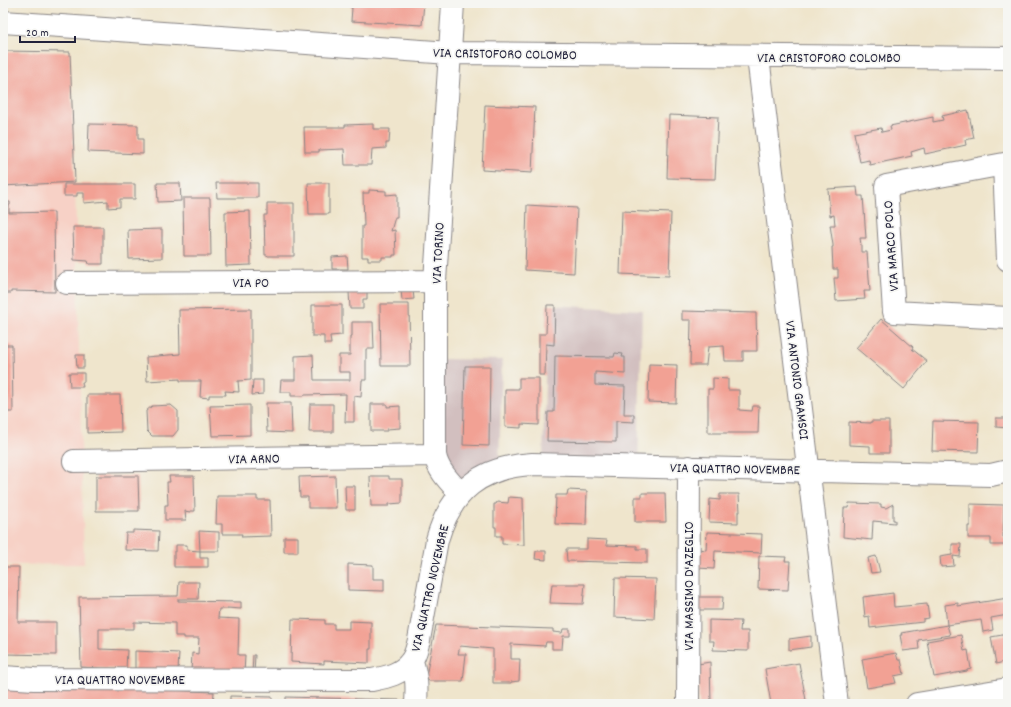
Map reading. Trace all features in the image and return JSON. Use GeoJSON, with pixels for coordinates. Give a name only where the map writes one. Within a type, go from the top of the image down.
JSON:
{"type":"FeatureCollection","features":[{"type":"Feature","properties":{"kind":"street","name":"VIA TORINO"},"geometry":{"type":"LineString","coordinates":[[453,3],[435,281],[435,455],[436,462],[440,469],[461,494]]}},
{"type":"Feature","properties":{"kind":"street","name":"VIA CRISTOFORO COLOMBO"},"geometry":{"type":"LineString","coordinates":[[3,22],[450,53],[758,57],[1008,58]]}},
{"type":"Feature","properties":{"kind":"street","name":"VIA ANTONIO GRAMSCI"},"geometry":{"type":"LineString","coordinates":[[758,57],[838,704]]}},
{"type":"Feature","properties":{"kind":"street","name":"VIA MARCO POLO"},"geometry":{"type":"LineString","coordinates":[[1008,260],[1004,164],[886,186],[894,312],[1008,318]]}},
{"type":"Feature","properties":{"kind":"street","name":"VIA PO"},"geometry":{"type":"LineString","coordinates":[[68,283],[435,281]]}},
{"type":"Feature","properties":{"kind":"street","name":"VIA ARNO"},"geometry":{"type":"LineString","coordinates":[[74,461],[435,455]]}},
{"type":"Feature","properties":{"kind":"street","name":"VIA QUATTRO NOVEMBRE"},"geometry":{"type":"LineString","coordinates":[[3,677],[34,679],[372,680],[391,676],[404,669],[412,661],[416,652],[437,540],[452,504],[470,485],[481,477],[493,471],[519,464],[991,475],[1008,472]]}},
{"type":"Feature","properties":{"kind":"street","name":"VIA MASSIMO D'AZEGLIO"},"geometry":{"type":"LineString","coordinates":[[688,704],[689,467]]}},
{"type":"Feature","properties":{"kind":"street"},"geometry":{"type":"LineString","coordinates":[[412,661],[416,674],[416,704]]}},
{"type":"Feature","properties":{"kind":"street"},"geometry":{"type":"LineString","coordinates":[[917,704],[1008,689]]}},
{"type":"Feature","properties":{"kind":"shaded area"},"geometry":{"type":"Polygon","coordinates":[[[75,182],[84,564],[3,565],[3,186],[75,182]]]}},
{"type":"Feature","properties":{"kind":"shaded area"},"geometry":{"type":"Polygon","coordinates":[[[547,305],[642,310],[638,464],[543,462],[547,305]]]}},
{"type":"Feature","properties":{"kind":"shaded area"},"geometry":{"type":"Polygon","coordinates":[[[439,359],[502,360],[499,467],[461,490],[444,470],[439,359]]]}},
{"type":"Feature","properties":{"kind":"building"},"geometry":{"type":"Polygon","coordinates":[[[351,3],[424,3],[422,25],[351,21],[351,3]]]}},
{"type":"Feature","properties":{"kind":"building"},"geometry":{"type":"Polygon","coordinates":[[[3,51],[70,52],[75,182],[3,186],[3,51]]]}},
{"type":"Feature","properties":{"kind":"building"},"geometry":{"type":"Polygon","coordinates":[[[485,105],[535,107],[532,173],[482,170],[485,105]]]}},
{"type":"Feature","properties":{"kind":"building"},"geometry":{"type":"Polygon","coordinates":[[[968,110],[974,138],[965,140],[966,145],[925,154],[924,148],[911,152],[912,156],[870,165],[869,160],[860,162],[854,133],[881,128],[882,132],[891,130],[890,126],[933,117],[933,122],[943,120],[942,116],[968,110]]]}},
{"type":"Feature","properties":{"kind":"building"},"geometry":{"type":"Polygon","coordinates":[[[669,115],[718,117],[715,179],[667,178],[669,115]]]}},
{"type":"Feature","properties":{"kind":"building"},"geometry":{"type":"Polygon","coordinates":[[[89,124],[138,125],[138,139],[143,139],[143,154],[88,152],[89,124]]]}},
{"type":"Feature","properties":{"kind":"building"},"geometry":{"type":"Polygon","coordinates":[[[373,124],[373,129],[390,129],[389,143],[386,143],[386,148],[372,149],[371,165],[345,165],[344,149],[305,152],[304,127],[345,127],[345,125],[373,124]]]}},
{"type":"Feature","properties":{"kind":"building"},"geometry":{"type":"Polygon","coordinates":[[[157,183],[180,183],[181,201],[158,202],[157,183]]]}},
{"type":"Feature","properties":{"kind":"building"},"geometry":{"type":"Polygon","coordinates":[[[216,183],[258,183],[258,198],[217,198],[216,183]]]}},
{"type":"Feature","properties":{"kind":"building"},"geometry":{"type":"Polygon","coordinates":[[[308,183],[329,183],[329,214],[309,214],[308,183]]]}},
{"type":"Feature","properties":{"kind":"building"},"geometry":{"type":"Polygon","coordinates":[[[64,184],[135,184],[135,199],[120,199],[120,207],[108,208],[108,201],[84,203],[84,193],[77,193],[77,196],[64,196],[64,184]]]}},
{"type":"Feature","properties":{"kind":"building"},"geometry":{"type":"Polygon","coordinates":[[[857,187],[858,196],[863,196],[866,238],[860,238],[861,252],[867,252],[870,291],[864,291],[865,299],[836,301],[834,278],[838,278],[838,269],[833,269],[833,245],[830,225],[835,225],[834,215],[830,216],[828,189],[857,187]]]}},
{"type":"Feature","properties":{"kind":"building"},"geometry":{"type":"Polygon","coordinates":[[[369,190],[386,191],[386,195],[397,194],[397,217],[395,217],[391,231],[395,230],[396,255],[393,255],[393,257],[382,257],[382,260],[368,260],[368,257],[362,257],[362,226],[364,226],[363,193],[369,193],[369,190]]]}},
{"type":"Feature","properties":{"kind":"building"},"geometry":{"type":"Polygon","coordinates":[[[183,198],[210,198],[211,256],[184,256],[183,198]]]}},
{"type":"Feature","properties":{"kind":"building"},"geometry":{"type":"Polygon","coordinates":[[[3,202],[10,202],[9,213],[54,212],[55,292],[11,291],[11,293],[3,293],[3,202]]]}},
{"type":"Feature","properties":{"kind":"building"},"geometry":{"type":"Polygon","coordinates":[[[267,203],[294,203],[294,256],[265,255],[264,215],[267,215],[267,203]]]}},
{"type":"Feature","properties":{"kind":"building"},"geometry":{"type":"Polygon","coordinates":[[[527,205],[577,208],[574,273],[525,270],[527,205]]]}},
{"type":"Feature","properties":{"kind":"building"},"geometry":{"type":"Polygon","coordinates":[[[250,211],[251,265],[226,266],[225,212],[250,211]]]}},
{"type":"Feature","properties":{"kind":"building"},"geometry":{"type":"Polygon","coordinates":[[[622,211],[671,213],[669,276],[620,274],[622,211]]]}},
{"type":"Feature","properties":{"kind":"building"},"geometry":{"type":"Polygon","coordinates":[[[73,227],[103,227],[103,264],[89,264],[88,261],[74,260],[73,227]]]}},
{"type":"Feature","properties":{"kind":"building"},"geometry":{"type":"Polygon","coordinates":[[[162,229],[162,258],[129,259],[128,230],[162,229]]]}},
{"type":"Feature","properties":{"kind":"building"},"geometry":{"type":"Polygon","coordinates":[[[347,256],[348,269],[332,269],[332,257],[347,256]]]}},
{"type":"Feature","properties":{"kind":"building"},"geometry":{"type":"Polygon","coordinates":[[[401,290],[413,290],[414,299],[402,300],[401,290]]]}},
{"type":"Feature","properties":{"kind":"building"},"geometry":{"type":"Polygon","coordinates":[[[367,291],[367,299],[363,299],[363,309],[350,309],[349,292],[367,291]]]}},
{"type":"Feature","properties":{"kind":"building"},"geometry":{"type":"Polygon","coordinates":[[[380,304],[409,304],[410,366],[381,366],[380,304]]]}},
{"type":"Feature","properties":{"kind":"building"},"geometry":{"type":"Polygon","coordinates":[[[312,305],[342,305],[342,335],[330,336],[331,344],[324,344],[324,336],[312,336],[312,305]]]}},
{"type":"Feature","properties":{"kind":"building"},"geometry":{"type":"Polygon","coordinates":[[[547,305],[555,305],[554,345],[546,344],[545,375],[539,375],[539,334],[546,334],[547,305]]]}},
{"type":"Feature","properties":{"kind":"building"},"geometry":{"type":"Polygon","coordinates":[[[251,309],[251,380],[238,381],[239,392],[225,391],[226,395],[209,395],[209,398],[200,397],[201,381],[180,381],[180,379],[147,381],[146,357],[180,354],[179,310],[251,309]]]}},
{"type":"Feature","properties":{"kind":"building"},"geometry":{"type":"Polygon","coordinates":[[[682,311],[756,313],[757,351],[743,351],[743,361],[725,361],[724,346],[708,347],[706,365],[690,365],[691,320],[682,320],[682,311]]]}},
{"type":"Feature","properties":{"kind":"building"},"geometry":{"type":"Polygon","coordinates":[[[881,319],[913,347],[912,349],[927,361],[904,389],[856,348],[881,319]]]}},
{"type":"Feature","properties":{"kind":"building"},"geometry":{"type":"Polygon","coordinates":[[[352,322],[373,322],[374,349],[366,349],[366,380],[362,380],[361,397],[354,396],[354,422],[345,422],[346,394],[291,396],[291,392],[280,392],[281,380],[295,380],[295,356],[313,355],[314,380],[350,380],[350,372],[339,372],[339,355],[350,355],[352,322]]]}},
{"type":"Feature","properties":{"kind":"building"},"geometry":{"type":"Polygon","coordinates":[[[3,345],[12,345],[13,412],[3,412],[3,345]]]}},
{"type":"Feature","properties":{"kind":"building"},"geometry":{"type":"Polygon","coordinates":[[[615,353],[623,354],[622,357],[625,357],[625,374],[595,372],[595,385],[625,386],[624,414],[634,414],[634,422],[616,421],[616,442],[547,441],[548,412],[554,412],[555,356],[614,357],[615,353]]]}},
{"type":"Feature","properties":{"kind":"building"},"geometry":{"type":"Polygon","coordinates":[[[76,355],[84,355],[84,368],[77,368],[76,355]]]}},
{"type":"Feature","properties":{"kind":"building"},"geometry":{"type":"Polygon","coordinates":[[[649,364],[677,365],[676,403],[648,402],[649,364]]]}},
{"type":"Feature","properties":{"kind":"building"},"geometry":{"type":"Polygon","coordinates":[[[465,366],[490,366],[489,446],[463,445],[465,366]]]}},
{"type":"Feature","properties":{"kind":"building"},"geometry":{"type":"Polygon","coordinates":[[[69,373],[84,373],[84,382],[82,382],[83,387],[70,387],[69,373]]]}},
{"type":"Feature","properties":{"kind":"building"},"geometry":{"type":"Polygon","coordinates":[[[519,378],[539,378],[539,425],[521,424],[521,428],[505,427],[505,389],[519,389],[519,378]]]}},
{"type":"Feature","properties":{"kind":"building"},"geometry":{"type":"Polygon","coordinates":[[[713,378],[728,379],[728,390],[739,390],[739,410],[752,411],[753,406],[759,406],[758,433],[708,433],[708,389],[713,389],[713,378]]]}},
{"type":"Feature","properties":{"kind":"building"},"geometry":{"type":"Polygon","coordinates":[[[253,380],[263,380],[263,394],[252,395],[253,380]]]}},
{"type":"Feature","properties":{"kind":"building"},"geometry":{"type":"Polygon","coordinates":[[[87,395],[120,395],[121,432],[87,433],[87,395]]]}},
{"type":"Feature","properties":{"kind":"building"},"geometry":{"type":"Polygon","coordinates":[[[266,403],[291,403],[292,433],[267,432],[266,403]]]}},
{"type":"Feature","properties":{"kind":"building"},"geometry":{"type":"Polygon","coordinates":[[[310,404],[333,404],[333,432],[309,432],[310,404]]]}},
{"type":"Feature","properties":{"kind":"building"},"geometry":{"type":"Polygon","coordinates":[[[371,404],[387,404],[387,407],[400,406],[400,428],[387,429],[387,431],[371,431],[371,404]]]}},
{"type":"Feature","properties":{"kind":"building"},"geometry":{"type":"Polygon","coordinates":[[[171,405],[178,411],[178,430],[173,436],[152,436],[147,431],[146,411],[152,406],[171,405]]]}},
{"type":"Feature","properties":{"kind":"building"},"geometry":{"type":"Polygon","coordinates":[[[250,405],[250,435],[212,436],[210,406],[250,405]]]}},
{"type":"Feature","properties":{"kind":"building"},"geometry":{"type":"Polygon","coordinates":[[[4,413],[5,433],[3,433],[4,413]]]}},
{"type":"Feature","properties":{"kind":"building"},"geometry":{"type":"Polygon","coordinates":[[[996,418],[1008,418],[1008,428],[996,427],[996,418]]]}},
{"type":"Feature","properties":{"kind":"building"},"geometry":{"type":"Polygon","coordinates":[[[871,421],[889,421],[889,453],[870,453],[870,446],[849,445],[849,422],[871,423],[871,421]]]}},
{"type":"Feature","properties":{"kind":"building"},"geometry":{"type":"Polygon","coordinates":[[[933,421],[979,422],[978,452],[932,451],[933,421]]]}},
{"type":"Feature","properties":{"kind":"building"},"geometry":{"type":"Polygon","coordinates":[[[96,476],[138,476],[139,511],[96,511],[96,476]]]}},
{"type":"Feature","properties":{"kind":"building"},"geometry":{"type":"Polygon","coordinates":[[[169,476],[194,476],[195,511],[185,511],[186,520],[165,520],[165,505],[168,505],[167,482],[170,482],[169,476]]]}},
{"type":"Feature","properties":{"kind":"building"},"geometry":{"type":"Polygon","coordinates":[[[335,476],[336,508],[308,508],[308,497],[300,497],[299,477],[335,476]]]}},
{"type":"Feature","properties":{"kind":"building"},"geometry":{"type":"Polygon","coordinates":[[[370,476],[389,476],[389,479],[402,479],[402,503],[389,504],[389,506],[371,506],[370,476]]]}},
{"type":"Feature","properties":{"kind":"building"},"geometry":{"type":"Polygon","coordinates":[[[345,486],[355,486],[355,510],[346,510],[345,486]]]}},
{"type":"Feature","properties":{"kind":"building"},"geometry":{"type":"Polygon","coordinates":[[[568,490],[587,491],[586,525],[555,524],[556,495],[567,495],[568,490]]]}},
{"type":"Feature","properties":{"kind":"building"},"geometry":{"type":"Polygon","coordinates":[[[642,493],[665,493],[666,522],[635,522],[635,497],[642,497],[642,493]]]}},
{"type":"Feature","properties":{"kind":"building"},"geometry":{"type":"Polygon","coordinates":[[[720,494],[739,494],[740,512],[738,512],[738,523],[709,522],[710,499],[720,500],[720,494]]]}},
{"type":"Feature","properties":{"kind":"building"},"geometry":{"type":"Polygon","coordinates":[[[217,496],[257,496],[257,500],[270,500],[271,536],[241,537],[242,534],[222,534],[222,524],[216,524],[217,496]]]}},
{"type":"Feature","properties":{"kind":"building"},"geometry":{"type":"Polygon","coordinates":[[[509,497],[523,498],[524,545],[502,544],[502,536],[496,536],[496,527],[494,527],[494,504],[497,502],[508,503],[509,497]]]}},
{"type":"Feature","properties":{"kind":"building"},"geometry":{"type":"Polygon","coordinates":[[[849,503],[881,504],[881,507],[886,508],[893,504],[893,520],[895,520],[895,523],[873,521],[872,540],[843,537],[844,508],[848,508],[849,503]]]}},
{"type":"Feature","properties":{"kind":"building"},"geometry":{"type":"Polygon","coordinates":[[[970,504],[1004,505],[1003,537],[1007,537],[1008,545],[991,545],[991,538],[968,538],[968,526],[970,526],[970,504]]]}},
{"type":"Feature","properties":{"kind":"building"},"geometry":{"type":"Polygon","coordinates":[[[133,530],[159,531],[158,551],[125,550],[126,533],[133,533],[133,530]]]}},
{"type":"Feature","properties":{"kind":"building"},"geometry":{"type":"Polygon","coordinates":[[[199,531],[219,532],[219,551],[200,551],[199,531]]]}},
{"type":"Feature","properties":{"kind":"building"},"geometry":{"type":"Polygon","coordinates":[[[707,532],[762,534],[761,553],[715,551],[714,569],[698,568],[699,549],[706,550],[707,532]]]}},
{"type":"Feature","properties":{"kind":"building"},"geometry":{"type":"Polygon","coordinates":[[[284,537],[298,537],[298,552],[284,552],[284,537]]]}},
{"type":"Feature","properties":{"kind":"building"},"geometry":{"type":"Polygon","coordinates":[[[587,539],[607,540],[606,545],[637,546],[637,549],[647,549],[647,563],[567,561],[566,549],[587,549],[587,539]]]}},
{"type":"Feature","properties":{"kind":"building"},"geometry":{"type":"Polygon","coordinates":[[[952,544],[961,544],[960,557],[953,556],[954,566],[941,567],[940,557],[952,555],[952,544]]]}},
{"type":"Feature","properties":{"kind":"building"},"geometry":{"type":"Polygon","coordinates":[[[176,545],[187,545],[187,550],[200,551],[200,558],[208,558],[208,567],[174,567],[174,551],[176,551],[176,545]]]}},
{"type":"Feature","properties":{"kind":"building"},"geometry":{"type":"Polygon","coordinates":[[[536,551],[546,551],[546,560],[535,559],[536,551]]]}},
{"type":"Feature","properties":{"kind":"building"},"geometry":{"type":"Polygon","coordinates":[[[759,556],[786,557],[785,561],[790,561],[788,590],[758,589],[759,556]]]}},
{"type":"Feature","properties":{"kind":"building"},"geometry":{"type":"Polygon","coordinates":[[[876,556],[880,572],[871,573],[868,558],[876,556]]]}},
{"type":"Feature","properties":{"kind":"building"},"geometry":{"type":"Polygon","coordinates":[[[348,564],[373,565],[373,579],[384,579],[384,591],[348,590],[348,564]]]}},
{"type":"Feature","properties":{"kind":"building"},"geometry":{"type":"Polygon","coordinates":[[[3,567],[19,567],[18,622],[56,622],[56,655],[3,654],[3,567]]]}},
{"type":"Feature","properties":{"kind":"building"},"geometry":{"type":"Polygon","coordinates":[[[615,578],[656,579],[654,619],[614,617],[615,578]]]}},
{"type":"Feature","properties":{"kind":"building"},"geometry":{"type":"Polygon","coordinates":[[[179,582],[199,582],[198,599],[178,599],[178,601],[241,602],[241,609],[219,609],[218,618],[239,619],[238,655],[245,655],[244,674],[191,672],[192,653],[198,654],[199,638],[184,638],[184,636],[175,636],[175,623],[134,622],[134,629],[99,629],[99,649],[127,650],[126,670],[81,667],[79,597],[178,596],[179,582]]]}},
{"type":"Feature","properties":{"kind":"building"},"geometry":{"type":"Polygon","coordinates":[[[552,584],[585,584],[583,604],[550,603],[552,584]]]}},
{"type":"Feature","properties":{"kind":"building"},"geometry":{"type":"Polygon","coordinates":[[[893,593],[894,607],[927,604],[929,618],[923,619],[923,622],[870,628],[869,616],[865,617],[863,597],[893,593]]]}},
{"type":"Feature","properties":{"kind":"building"},"geometry":{"type":"Polygon","coordinates":[[[698,597],[723,597],[722,610],[698,610],[698,597]]]}},
{"type":"Feature","properties":{"kind":"building"},"geometry":{"type":"Polygon","coordinates":[[[1008,598],[1008,615],[991,618],[993,630],[983,632],[981,620],[947,625],[945,605],[958,603],[958,606],[1008,598]]]}},
{"type":"Feature","properties":{"kind":"building"},"geometry":{"type":"Polygon","coordinates":[[[292,619],[325,620],[325,624],[334,624],[334,629],[349,629],[349,621],[371,622],[371,649],[369,649],[369,663],[324,661],[324,664],[291,662],[292,619]]]}},
{"type":"Feature","properties":{"kind":"building"},"geometry":{"type":"Polygon","coordinates":[[[709,620],[741,621],[740,631],[748,631],[748,651],[713,650],[714,641],[709,641],[709,620]]]}},
{"type":"Feature","properties":{"kind":"building"},"geometry":{"type":"Polygon","coordinates":[[[436,625],[553,629],[553,632],[562,633],[563,629],[570,629],[570,636],[563,636],[562,649],[552,649],[552,642],[546,642],[545,646],[511,644],[511,659],[520,659],[519,681],[511,683],[493,683],[493,649],[460,646],[458,654],[466,654],[463,681],[429,681],[426,676],[436,625]]]}},
{"type":"Feature","properties":{"kind":"building"},"geometry":{"type":"Polygon","coordinates":[[[947,625],[950,635],[918,640],[919,649],[903,651],[900,635],[902,635],[901,633],[947,625]]]}},
{"type":"Feature","properties":{"kind":"building"},"geometry":{"type":"Polygon","coordinates":[[[1008,634],[1008,661],[996,664],[991,637],[1008,634]]]}},
{"type":"Feature","properties":{"kind":"building"},"geometry":{"type":"Polygon","coordinates":[[[961,635],[964,651],[968,650],[971,669],[934,677],[927,641],[961,635]]]}},
{"type":"Feature","properties":{"kind":"building"},"geometry":{"type":"Polygon","coordinates":[[[811,636],[811,647],[789,650],[789,639],[811,636]]]}},
{"type":"Feature","properties":{"kind":"building"},"geometry":{"type":"Polygon","coordinates":[[[135,651],[179,653],[178,671],[135,671],[135,651]]]}},
{"type":"Feature","properties":{"kind":"building"},"geometry":{"type":"Polygon","coordinates":[[[896,653],[898,660],[901,660],[904,674],[894,676],[896,683],[867,688],[862,659],[896,653]]]}},
{"type":"Feature","properties":{"kind":"building"},"geometry":{"type":"Polygon","coordinates":[[[253,655],[255,655],[254,674],[252,674],[253,655]]]}},
{"type":"Feature","properties":{"kind":"building"},"geometry":{"type":"Polygon","coordinates":[[[710,662],[711,704],[699,704],[698,664],[710,662]]]}},
{"type":"Feature","properties":{"kind":"building"},"geometry":{"type":"Polygon","coordinates":[[[799,663],[806,700],[783,704],[771,704],[765,669],[799,663]]]}},
{"type":"Feature","properties":{"kind":"building"},"geometry":{"type":"Polygon","coordinates":[[[3,683],[214,692],[213,704],[3,704],[3,683]]]}},
{"type":"Feature","properties":{"kind":"building"},"geometry":{"type":"Polygon","coordinates":[[[230,696],[272,697],[272,704],[230,704],[230,696]]]}},
{"type":"Feature","properties":{"kind":"building"},"geometry":{"type":"Polygon","coordinates":[[[286,697],[399,700],[399,704],[286,704],[286,697]]]}},
{"type":"Feature","properties":{"kind":"building"},"geometry":{"type":"Polygon","coordinates":[[[425,701],[445,702],[445,704],[422,704],[425,701]]]}}]}
